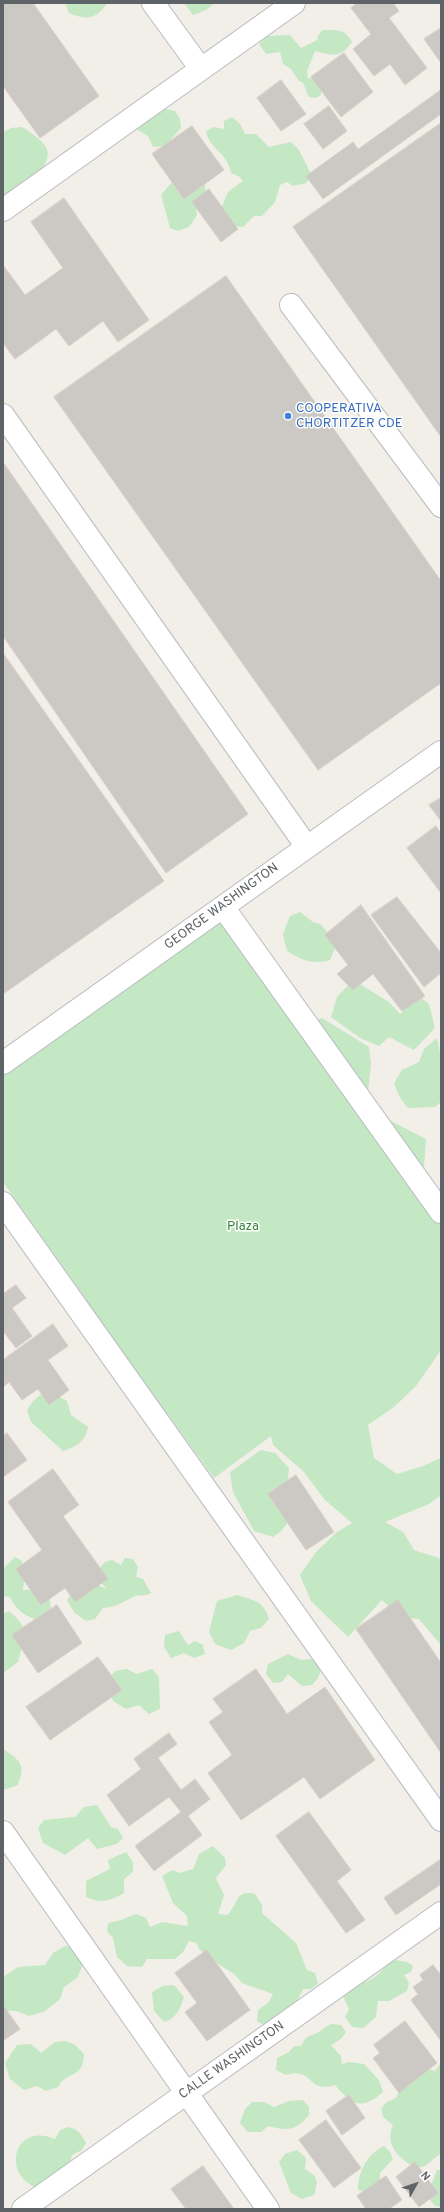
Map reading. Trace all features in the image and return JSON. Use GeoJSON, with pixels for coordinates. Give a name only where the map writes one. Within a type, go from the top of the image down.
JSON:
{"type":"FeatureCollection","features":[{"type":"Feature","properties":{"kind":"street"},"geometry":{"type":"LineString","coordinates":[[153,3],[201,69]]}},
{"type":"Feature","properties":{"kind":"street"},"geometry":{"type":"LineString","coordinates":[[3,210],[294,3]]}},
{"type":"Feature","properties":{"kind":"street"},"geometry":{"type":"LineString","coordinates":[[291,305],[441,506]]}},
{"type":"Feature","properties":{"kind":"street"},"geometry":{"type":"LineString","coordinates":[[3,415],[307,846]]}},
{"type":"Feature","properties":{"kind":"street","name":"GEORGE WASHINGTON"},"geometry":{"type":"LineString","coordinates":[[3,1063],[441,752]]}},
{"type":"Feature","properties":{"kind":"street"},"geometry":{"type":"LineString","coordinates":[[223,907],[441,1212]]}},
{"type":"Feature","properties":{"kind":"street"},"geometry":{"type":"LineString","coordinates":[[3,1203],[203,1488],[441,1820]]}},
{"type":"Feature","properties":{"kind":"street"},"geometry":{"type":"LineString","coordinates":[[3,1832],[268,2209]]}},
{"type":"Feature","properties":{"kind":"street","name":"CALLE WASHINGTON"},"geometry":{"type":"LineString","coordinates":[[23,2209],[441,1913]]}},
{"type":"Feature","properties":{"kind":"green space"},"geometry":{"type":"Polygon","coordinates":[[[65,3],[107,3],[99,13],[90,17],[80,17],[69,13],[65,3]]]}},
{"type":"Feature","properties":{"kind":"green space"},"geometry":{"type":"Polygon","coordinates":[[[184,3],[215,3],[206,10],[193,15],[184,3]]]}},
{"type":"Feature","properties":{"kind":"green space"},"geometry":{"type":"Polygon","coordinates":[[[323,30],[336,30],[344,32],[352,42],[344,51],[340,53],[331,54],[315,51],[307,71],[308,78],[317,79],[322,86],[321,95],[316,98],[309,97],[303,83],[299,81],[291,69],[283,64],[280,52],[266,54],[259,44],[267,36],[290,35],[301,48],[317,40],[318,35],[323,30]]]}},
{"type":"Feature","properties":{"kind":"green space"},"geometry":{"type":"Polygon","coordinates":[[[166,109],[175,111],[180,119],[181,128],[165,146],[153,147],[148,136],[136,129],[136,119],[145,112],[166,109]]]}},
{"type":"Feature","properties":{"kind":"green space"},"geometry":{"type":"Polygon","coordinates":[[[232,117],[240,124],[245,134],[256,134],[269,147],[291,142],[299,150],[312,176],[306,183],[293,186],[287,182],[280,185],[275,202],[262,216],[254,216],[243,227],[226,225],[219,213],[228,192],[243,181],[240,177],[231,173],[226,160],[214,147],[206,131],[214,127],[224,129],[224,121],[232,117]]]}},
{"type":"Feature","properties":{"kind":"green space"},"geometry":{"type":"Polygon","coordinates":[[[21,127],[29,131],[41,141],[47,149],[47,158],[44,166],[37,174],[3,199],[3,132],[11,128],[21,127]]]}},
{"type":"Feature","properties":{"kind":"green space"},"geometry":{"type":"Polygon","coordinates":[[[198,178],[205,185],[206,196],[196,207],[197,215],[189,227],[178,231],[170,228],[161,195],[173,181],[198,178]]]}},
{"type":"Feature","properties":{"kind":"green space","name":"Plaza"},"geometry":{"type":"Polygon","coordinates":[[[223,907],[306,1024],[322,1018],[369,1047],[371,1064],[368,1091],[358,1095],[373,1117],[393,1122],[426,1139],[424,1166],[415,1175],[441,1194],[441,1350],[416,1386],[394,1407],[368,1425],[374,1458],[397,1474],[423,1466],[441,1458],[441,1495],[429,1504],[385,1522],[403,1532],[414,1550],[439,1558],[441,1562],[441,1645],[419,1619],[400,1617],[382,1600],[348,1637],[311,1601],[300,1575],[316,1552],[337,1532],[352,1523],[325,1500],[303,1471],[273,1445],[271,1436],[214,1478],[167,1413],[159,1409],[85,1309],[86,1299],[3,1182],[3,1063],[223,907]]]}},
{"type":"Feature","properties":{"kind":"green space"},"geometry":{"type":"Polygon","coordinates":[[[300,912],[313,922],[320,924],[337,943],[330,960],[318,962],[307,961],[287,951],[283,934],[290,916],[300,912]]]}},
{"type":"Feature","properties":{"kind":"green space"},"geometry":{"type":"Polygon","coordinates":[[[353,980],[389,1002],[400,1014],[414,1000],[420,997],[429,1004],[435,1028],[414,1050],[389,1037],[379,1046],[360,1038],[331,1017],[337,997],[353,980]]]}},
{"type":"Feature","properties":{"kind":"green space"},"geometry":{"type":"Polygon","coordinates":[[[437,1038],[441,1057],[441,1102],[435,1107],[408,1108],[400,1098],[394,1083],[402,1070],[419,1062],[424,1049],[437,1038]]]}},
{"type":"Feature","properties":{"kind":"green space"},"geometry":{"type":"Polygon","coordinates":[[[44,1392],[67,1401],[71,1415],[88,1427],[85,1437],[76,1446],[63,1451],[31,1422],[27,1410],[33,1401],[44,1392]]]}},
{"type":"Feature","properties":{"kind":"green space"},"geometry":{"type":"Polygon","coordinates":[[[261,1450],[275,1453],[289,1468],[287,1490],[291,1519],[280,1532],[273,1537],[254,1531],[233,1492],[230,1472],[261,1450]]]}},
{"type":"Feature","properties":{"kind":"green space"},"geometry":{"type":"Polygon","coordinates":[[[15,1557],[21,1560],[25,1573],[23,1590],[40,1589],[49,1594],[52,1615],[44,1622],[24,1614],[16,1607],[10,1597],[3,1596],[3,1569],[15,1557]]]}},
{"type":"Feature","properties":{"kind":"green space"},"geometry":{"type":"Polygon","coordinates":[[[125,1558],[133,1559],[138,1567],[136,1577],[143,1579],[151,1593],[135,1596],[111,1607],[103,1608],[95,1619],[86,1621],[75,1613],[67,1601],[74,1587],[92,1583],[107,1589],[97,1578],[97,1571],[105,1562],[112,1560],[121,1565],[125,1558]]]}},
{"type":"Feature","properties":{"kind":"green space"},"geometry":{"type":"Polygon","coordinates":[[[237,1595],[258,1602],[264,1608],[269,1619],[261,1628],[250,1631],[244,1643],[231,1650],[215,1644],[209,1632],[217,1601],[237,1595]]]}},
{"type":"Feature","properties":{"kind":"green space"},"geometry":{"type":"Polygon","coordinates":[[[9,1611],[21,1624],[29,1640],[21,1650],[18,1662],[3,1673],[3,1614],[9,1611]]]}},
{"type":"Feature","properties":{"kind":"green space"},"geometry":{"type":"Polygon","coordinates":[[[179,1631],[188,1645],[195,1641],[203,1645],[205,1654],[194,1658],[184,1653],[171,1658],[164,1647],[165,1635],[179,1631]]]}},
{"type":"Feature","properties":{"kind":"green space"},"geometry":{"type":"Polygon","coordinates":[[[288,1654],[301,1660],[312,1659],[321,1669],[318,1678],[312,1685],[302,1686],[288,1674],[282,1682],[273,1683],[266,1674],[268,1664],[288,1654]]]}},
{"type":"Feature","properties":{"kind":"green space"},"geometry":{"type":"Polygon","coordinates":[[[127,1669],[137,1674],[152,1669],[159,1677],[160,1709],[149,1714],[139,1705],[126,1709],[113,1701],[105,1683],[115,1671],[127,1669]]]}},
{"type":"Feature","properties":{"kind":"green space"},"geometry":{"type":"Polygon","coordinates":[[[5,1750],[18,1761],[21,1768],[21,1773],[18,1785],[3,1790],[3,1752],[5,1750]]]}},
{"type":"Feature","properties":{"kind":"green space"},"geometry":{"type":"Polygon","coordinates":[[[97,1805],[111,1827],[118,1829],[123,1838],[117,1844],[97,1849],[88,1838],[65,1855],[43,1843],[38,1828],[44,1820],[75,1817],[84,1807],[97,1805]]]}},
{"type":"Feature","properties":{"kind":"green space"},"geometry":{"type":"Polygon","coordinates":[[[213,1846],[225,1858],[226,1865],[216,1878],[224,1895],[218,1914],[227,1915],[243,1894],[255,1894],[262,1905],[262,1913],[296,1943],[307,1970],[315,1973],[318,1984],[311,1989],[303,1989],[293,2009],[268,2028],[257,2021],[258,2010],[269,2002],[273,1994],[242,1983],[234,1974],[207,1957],[199,1949],[197,1943],[189,1941],[183,1952],[175,1959],[147,1959],[142,1967],[127,1966],[117,1957],[113,1938],[107,1931],[108,1923],[136,1914],[146,1918],[150,1927],[162,1922],[188,1926],[187,1916],[173,1903],[162,1876],[172,1870],[180,1873],[193,1869],[199,1854],[213,1846]]]}},
{"type":"Feature","properties":{"kind":"green space"},"geometry":{"type":"Polygon","coordinates":[[[126,1852],[133,1862],[133,1872],[124,1879],[124,1893],[105,1901],[86,1897],[86,1881],[110,1869],[108,1860],[126,1852]]]}},
{"type":"Feature","properties":{"kind":"green space"},"geometry":{"type":"Polygon","coordinates":[[[65,1946],[75,1947],[81,1957],[82,1967],[77,1978],[64,1987],[60,1999],[45,2011],[29,2016],[16,2011],[3,2011],[3,1977],[18,1967],[45,1965],[53,1953],[65,1946]]]}},
{"type":"Feature","properties":{"kind":"green space"},"geometry":{"type":"Polygon","coordinates":[[[395,1960],[407,1962],[413,1966],[411,1972],[404,1975],[409,1983],[407,1991],[389,2001],[378,2001],[376,2017],[363,2028],[352,2027],[345,2017],[349,2009],[343,1996],[345,1987],[370,1980],[377,1976],[387,1964],[395,1960]]]}},
{"type":"Feature","properties":{"kind":"green space"},"geometry":{"type":"Polygon","coordinates":[[[174,1985],[184,1997],[175,2015],[164,2022],[154,2011],[152,1992],[163,1986],[174,1985]]]}},
{"type":"Feature","properties":{"kind":"green space"},"geometry":{"type":"Polygon","coordinates":[[[331,2024],[341,2025],[346,2032],[341,2039],[331,2045],[341,2056],[342,2064],[349,2062],[364,2064],[379,2080],[383,2092],[369,2102],[357,2103],[352,2101],[335,2085],[326,2087],[319,2086],[301,2074],[295,2073],[286,2075],[276,2070],[277,2058],[289,2052],[294,2046],[301,2046],[310,2035],[319,2032],[331,2024]]]}},
{"type":"Feature","properties":{"kind":"green space"},"geometry":{"type":"Polygon","coordinates":[[[65,2041],[74,2044],[84,2054],[83,2062],[78,2071],[66,2078],[58,2087],[46,2091],[37,2086],[24,2090],[10,2079],[5,2063],[17,2045],[31,2044],[41,2053],[55,2042],[65,2041]]]}},
{"type":"Feature","properties":{"kind":"green space"},"geometry":{"type":"Polygon","coordinates":[[[441,2063],[441,2153],[425,2166],[415,2168],[399,2155],[392,2145],[390,2139],[393,2125],[383,2117],[381,2108],[387,2102],[396,2098],[401,2086],[424,2068],[435,2071],[441,2063]]]}},
{"type":"Feature","properties":{"kind":"green space"},"geometry":{"type":"Polygon","coordinates":[[[303,2100],[309,2107],[309,2115],[295,2127],[281,2129],[268,2126],[261,2132],[248,2132],[240,2123],[245,2109],[252,2102],[264,2102],[274,2107],[289,2101],[303,2100]]]}},
{"type":"Feature","properties":{"kind":"green space"},"geometry":{"type":"Polygon","coordinates":[[[69,2127],[77,2131],[86,2143],[82,2150],[72,2155],[69,2166],[37,2188],[26,2181],[19,2172],[16,2161],[17,2152],[22,2143],[30,2137],[41,2136],[55,2139],[60,2130],[69,2127]]]}},
{"type":"Feature","properties":{"kind":"green space"},"geometry":{"type":"Polygon","coordinates":[[[384,2146],[390,2152],[393,2159],[380,2173],[380,2186],[370,2193],[358,2190],[358,2183],[365,2164],[378,2149],[384,2146]]]}},
{"type":"Feature","properties":{"kind":"green space"},"geometry":{"type":"Polygon","coordinates":[[[297,2150],[306,2158],[305,2169],[315,2176],[317,2183],[314,2195],[302,2199],[291,2193],[279,2162],[285,2154],[297,2150]]]}},
{"type":"Feature","properties":{"kind":"green space"},"geometry":{"type":"Polygon","coordinates":[[[437,2170],[441,2170],[441,2207],[435,2206],[427,2196],[437,2170]]]}},
{"type":"Feature","properties":{"kind":"building"},"geometry":{"type":"Polygon","coordinates":[[[3,3],[33,3],[99,96],[40,138],[3,86],[3,3]]]}},
{"type":"Feature","properties":{"kind":"building"},"geometry":{"type":"Polygon","coordinates":[[[357,3],[393,3],[399,11],[389,18],[427,68],[405,85],[390,64],[374,76],[353,49],[371,34],[351,8],[357,3]]]}},
{"type":"Feature","properties":{"kind":"building"},"geometry":{"type":"Polygon","coordinates":[[[441,28],[441,63],[424,39],[441,28]]]}},
{"type":"Feature","properties":{"kind":"building"},"geometry":{"type":"Polygon","coordinates":[[[344,53],[373,92],[341,117],[311,77],[344,53]]]}},
{"type":"Feature","properties":{"kind":"building"},"geometry":{"type":"Polygon","coordinates":[[[281,80],[306,114],[281,131],[257,98],[281,80]]]}},
{"type":"Feature","properties":{"kind":"building"},"geometry":{"type":"Polygon","coordinates":[[[441,90],[441,114],[323,199],[306,176],[353,142],[358,149],[441,90]]]}},
{"type":"Feature","properties":{"kind":"building"},"geometry":{"type":"Polygon","coordinates":[[[329,106],[347,131],[323,149],[304,124],[329,106]]]}},
{"type":"Feature","properties":{"kind":"building"},"geometry":{"type":"Polygon","coordinates":[[[441,123],[441,437],[293,227],[441,123]]]}},
{"type":"Feature","properties":{"kind":"building"},"geometry":{"type":"Polygon","coordinates":[[[192,126],[224,170],[184,199],[152,154],[192,126]]]}},
{"type":"Feature","properties":{"kind":"building"},"geometry":{"type":"Polygon","coordinates":[[[209,189],[238,229],[221,242],[192,202],[209,189]]]}},
{"type":"Feature","properties":{"kind":"building"},"geometry":{"type":"Polygon","coordinates":[[[64,198],[149,320],[118,342],[103,321],[69,346],[56,329],[15,359],[3,343],[3,265],[25,295],[63,268],[31,222],[64,198]]]}},
{"type":"Feature","properties":{"kind":"building"},"geometry":{"type":"Polygon","coordinates":[[[226,276],[441,581],[441,683],[318,770],[54,397],[226,276]]]}},
{"type":"Feature","properties":{"kind":"building"},"geometry":{"type":"Polygon","coordinates":[[[3,462],[248,814],[166,873],[3,636],[3,462]]]}},
{"type":"Feature","properties":{"kind":"building"},"geometry":{"type":"Polygon","coordinates":[[[3,653],[164,881],[3,994],[3,653]]]}},
{"type":"Feature","properties":{"kind":"building"},"geometry":{"type":"Polygon","coordinates":[[[441,798],[441,821],[429,805],[441,798]]]}},
{"type":"Feature","properties":{"kind":"building"},"geometry":{"type":"Polygon","coordinates":[[[436,826],[441,833],[441,893],[407,848],[436,826]]]}},
{"type":"Feature","properties":{"kind":"building"},"geometry":{"type":"Polygon","coordinates":[[[397,897],[441,953],[441,973],[424,987],[371,915],[397,897]]]}},
{"type":"Feature","properties":{"kind":"building"},"geometry":{"type":"Polygon","coordinates":[[[361,905],[425,996],[402,1011],[373,974],[353,990],[337,974],[348,965],[325,935],[361,905]]]}},
{"type":"Feature","properties":{"kind":"building"},"geometry":{"type":"Polygon","coordinates":[[[16,1285],[26,1298],[12,1308],[32,1336],[16,1348],[3,1331],[3,1294],[16,1285]]]}},
{"type":"Feature","properties":{"kind":"building"},"geometry":{"type":"Polygon","coordinates":[[[53,1324],[68,1346],[48,1360],[69,1390],[49,1405],[38,1389],[22,1400],[9,1382],[3,1387],[3,1360],[53,1324]]]}},
{"type":"Feature","properties":{"kind":"building"},"geometry":{"type":"Polygon","coordinates":[[[7,1433],[27,1460],[3,1477],[3,1436],[7,1433]]]}},
{"type":"Feature","properties":{"kind":"building"},"geometry":{"type":"Polygon","coordinates":[[[53,1469],[79,1505],[63,1516],[108,1579],[75,1602],[65,1588],[41,1605],[16,1569],[42,1550],[8,1502],[53,1469]]]}},
{"type":"Feature","properties":{"kind":"building"},"geometry":{"type":"Polygon","coordinates":[[[296,1475],[334,1532],[306,1550],[268,1494],[296,1475]]]}},
{"type":"Feature","properties":{"kind":"building"},"geometry":{"type":"Polygon","coordinates":[[[398,1600],[441,1663],[441,1753],[356,1629],[398,1600]]]}},
{"type":"Feature","properties":{"kind":"building"},"geometry":{"type":"Polygon","coordinates":[[[57,1605],[82,1643],[38,1673],[12,1635],[57,1605]]]}},
{"type":"Feature","properties":{"kind":"building"},"geometry":{"type":"Polygon","coordinates":[[[98,1657],[122,1690],[50,1740],[26,1707],[98,1657]]]}},
{"type":"Feature","properties":{"kind":"building"},"geometry":{"type":"Polygon","coordinates":[[[256,1669],[287,1714],[325,1687],[375,1760],[320,1799],[304,1777],[241,1820],[208,1773],[232,1755],[209,1722],[223,1712],[213,1699],[256,1669]]]}},
{"type":"Feature","properties":{"kind":"building"},"geometry":{"type":"Polygon","coordinates":[[[169,1733],[177,1744],[158,1758],[181,1790],[195,1779],[210,1799],[188,1816],[202,1835],[154,1871],[135,1846],[181,1812],[169,1797],[129,1826],[107,1795],[141,1769],[134,1759],[169,1733]]]}},
{"type":"Feature","properties":{"kind":"building"},"geometry":{"type":"Polygon","coordinates":[[[309,1812],[351,1870],[337,1881],[365,1920],[346,1933],[276,1836],[309,1812]]]}},
{"type":"Feature","properties":{"kind":"building"},"geometry":{"type":"Polygon","coordinates":[[[440,1860],[441,1884],[396,1915],[384,1898],[440,1860]]]}},
{"type":"Feature","properties":{"kind":"building"},"geometry":{"type":"Polygon","coordinates":[[[207,1950],[250,2010],[207,2041],[185,2012],[197,2003],[175,1973],[207,1950]]]}},
{"type":"Feature","properties":{"kind":"building"},"geometry":{"type":"Polygon","coordinates":[[[433,1965],[441,1975],[441,2041],[411,2000],[418,1994],[413,1987],[423,1980],[420,1975],[433,1965]]]}},
{"type":"Feature","properties":{"kind":"building"},"geometry":{"type":"Polygon","coordinates":[[[3,2005],[20,2029],[3,2041],[3,2005]]]}},
{"type":"Feature","properties":{"kind":"building"},"geometry":{"type":"Polygon","coordinates":[[[405,2021],[437,2063],[399,2093],[373,2058],[380,2053],[374,2045],[405,2021]]]}},
{"type":"Feature","properties":{"kind":"building"},"geometry":{"type":"Polygon","coordinates":[[[349,2095],[365,2118],[342,2135],[326,2111],[349,2095]]]}},
{"type":"Feature","properties":{"kind":"building"},"geometry":{"type":"Polygon","coordinates":[[[326,2120],[361,2168],[334,2188],[299,2140],[326,2120]]]}},
{"type":"Feature","properties":{"kind":"building"},"geometry":{"type":"Polygon","coordinates":[[[415,2162],[438,2193],[419,2207],[396,2177],[415,2162]]]}},
{"type":"Feature","properties":{"kind":"building"},"geometry":{"type":"Polygon","coordinates":[[[203,2166],[234,2209],[186,2209],[171,2189],[203,2166]]]}},
{"type":"Feature","properties":{"kind":"building"},"geometry":{"type":"Polygon","coordinates":[[[386,2176],[402,2200],[389,2209],[366,2209],[357,2196],[386,2176]]]}},
{"type":"Feature","properties":{"kind":"place","name":"COOPERATIVA CHORTITZER CDE"},"geometry":{"type":"Point","coordinates":[288,416]}}]}
